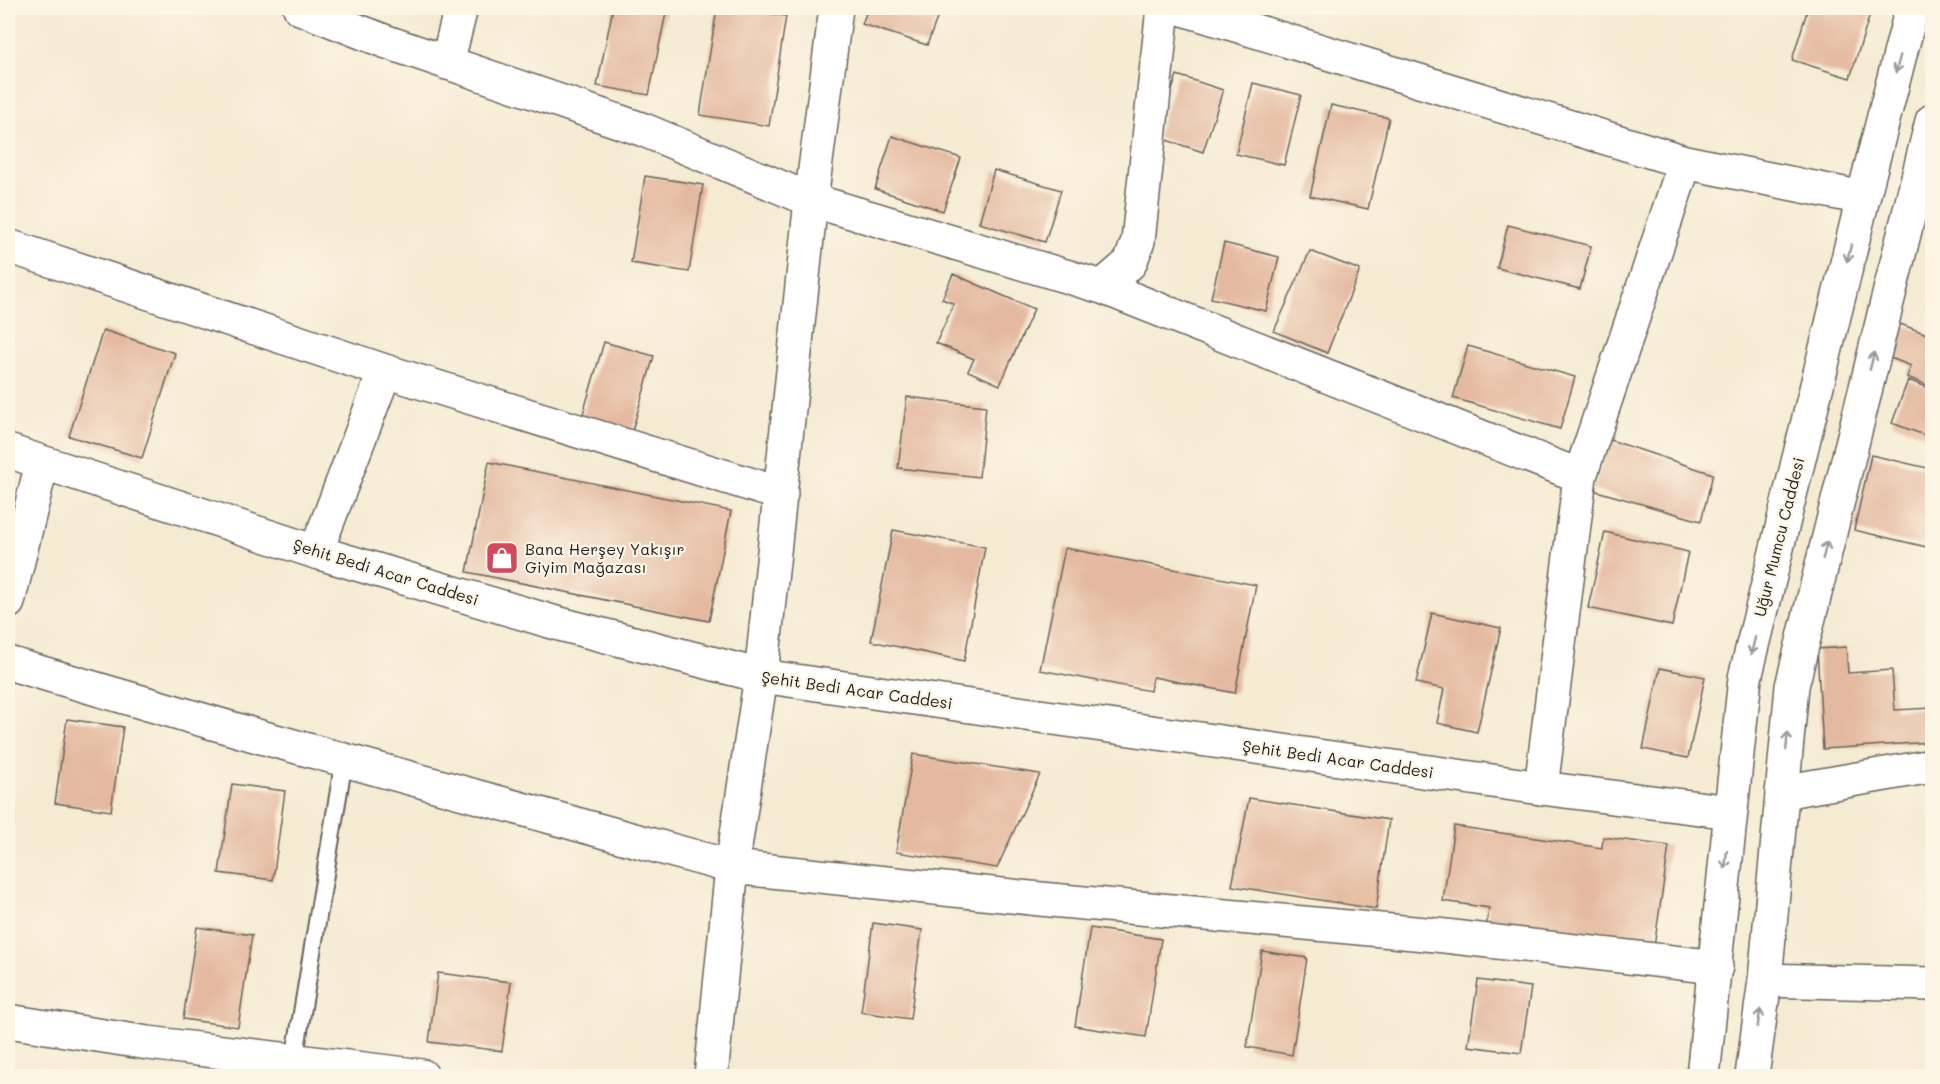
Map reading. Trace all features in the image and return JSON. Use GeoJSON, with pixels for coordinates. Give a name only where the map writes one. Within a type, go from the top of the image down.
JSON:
{"type":"FeatureCollection","features":[{"type":"Feature","properties":{"kind":"street"},"geometry":{"type":"LineString","coordinates":[[300,8],[384,41],[644,130],[811,200],[1102,287],[1580,476]]}},
{"type":"Feature","properties":{"kind":"street"},"geometry":{"type":"LineString","coordinates":[[447,63],[460,8]]}},
{"type":"Feature","properties":{"kind":"street"},"geometry":{"type":"LineString","coordinates":[[711,1077],[732,867],[761,676],[811,200],[836,8]]}},
{"type":"Feature","properties":{"kind":"street"},"geometry":{"type":"LineString","coordinates":[[1102,287],[1130,263],[1138,241],[1163,8]]}},
{"type":"Feature","properties":{"kind":"street"},"geometry":{"type":"LineString","coordinates":[[1180,8],[1685,162],[1863,198]]}},
{"type":"Feature","properties":{"kind":"street","name":"Uğur Mumcu Caddesi"},"geometry":{"type":"LineString","coordinates":[[1703,1077],[1745,678],[1912,8]]}},
{"type":"Feature","properties":{"kind":"street"},"geometry":{"type":"LineString","coordinates":[[1752,1077],[1765,980],[1792,686],[1932,121]]}},
{"type":"Feature","properties":{"kind":"street"},"geometry":{"type":"LineString","coordinates":[[1541,788],[1580,476],[1685,162]]}},
{"type":"Feature","properties":{"kind":"street"},"geometry":{"type":"LineString","coordinates":[[8,246],[385,371],[781,494]]}},
{"type":"Feature","properties":{"kind":"street"},"geometry":{"type":"LineString","coordinates":[[316,552],[385,371]]}},
{"type":"Feature","properties":{"kind":"street","name":"Şehit Bedi Acar Caddesi"},"geometry":{"type":"LineString","coordinates":[[8,451],[316,552],[556,623],[761,676],[1541,788],[1731,812]]}},
{"type":"Feature","properties":{"kind":"street"},"geometry":{"type":"LineString","coordinates":[[8,602],[42,463]]}},
{"type":"Feature","properties":{"kind":"street"},"geometry":{"type":"LineString","coordinates":[[8,663],[344,760],[732,867],[1040,899],[1436,934],[1716,967]]}},
{"type":"Feature","properties":{"kind":"street"},"geometry":{"type":"LineString","coordinates":[[1782,792],[1932,766]]}},
{"type":"Feature","properties":{"kind":"street"},"geometry":{"type":"LineString","coordinates":[[1765,980],[1932,984]]}},
{"type":"Feature","properties":{"kind":"street"},"geometry":{"type":"LineString","coordinates":[[8,1021],[293,1069],[422,1077]]}},
{"type":"Feature","properties":{"kind":"lane"},"geometry":{"type":"LineString","coordinates":[[293,1069],[344,760]]}},
{"type":"Feature","properties":{"kind":"building"},"geometry":{"type":"Polygon","coordinates":[[[613,8],[667,8],[649,95],[597,86],[613,8]]]}},
{"type":"Feature","properties":{"kind":"building"},"geometry":{"type":"Polygon","coordinates":[[[717,8],[786,16],[769,126],[700,115],[717,8]]]}},
{"type":"Feature","properties":{"kind":"building"},"geometry":{"type":"Polygon","coordinates":[[[868,8],[941,8],[927,45],[862,24],[868,8]]]}},
{"type":"Feature","properties":{"kind":"building"},"geometry":{"type":"Polygon","coordinates":[[[1808,8],[1872,8],[1850,78],[1792,60],[1808,8]]]}},
{"type":"Feature","properties":{"kind":"building"},"geometry":{"type":"Polygon","coordinates":[[[1177,75],[1223,90],[1203,152],[1157,137],[1177,75]]]}},
{"type":"Feature","properties":{"kind":"building"},"geometry":{"type":"Polygon","coordinates":[[[1253,83],[1301,95],[1284,165],[1236,154],[1253,83]]]}},
{"type":"Feature","properties":{"kind":"building"},"geometry":{"type":"Polygon","coordinates":[[[1331,105],[1389,118],[1368,209],[1310,196],[1331,105]]]}},
{"type":"Feature","properties":{"kind":"building"},"geometry":{"type":"Polygon","coordinates":[[[892,136],[961,158],[943,211],[875,189],[892,136]]]}},
{"type":"Feature","properties":{"kind":"building"},"geometry":{"type":"Polygon","coordinates":[[[994,170],[1061,190],[1045,242],[979,223],[994,170]]]}},
{"type":"Feature","properties":{"kind":"building"},"geometry":{"type":"Polygon","coordinates":[[[645,176],[703,185],[689,272],[631,263],[645,176]]]}},
{"type":"Feature","properties":{"kind":"building"},"geometry":{"type":"Polygon","coordinates":[[[1508,225],[1591,246],[1580,289],[1497,268],[1508,225]]]}},
{"type":"Feature","properties":{"kind":"building"},"geometry":{"type":"Polygon","coordinates":[[[1224,243],[1279,257],[1266,311],[1211,298],[1224,243]]]}},
{"type":"Feature","properties":{"kind":"building"},"geometry":{"type":"Polygon","coordinates":[[[1310,251],[1360,270],[1327,353],[1274,331],[1310,251]]]}},
{"type":"Feature","properties":{"kind":"building"},"geometry":{"type":"Polygon","coordinates":[[[953,274],[1034,309],[1000,385],[968,371],[974,359],[936,343],[954,304],[942,299],[953,274]]]}},
{"type":"Feature","properties":{"kind":"building"},"geometry":{"type":"Polygon","coordinates":[[[1895,322],[1932,336],[1932,387],[1907,377],[1911,366],[1883,355],[1895,322]]]}},
{"type":"Feature","properties":{"kind":"building"},"geometry":{"type":"Polygon","coordinates":[[[103,330],[175,353],[142,458],[69,436],[103,330]]]}},
{"type":"Feature","properties":{"kind":"building"},"geometry":{"type":"Polygon","coordinates":[[[604,342],[654,356],[632,431],[582,417],[604,342]]]}},
{"type":"Feature","properties":{"kind":"building"},"geometry":{"type":"Polygon","coordinates":[[[1468,346],[1575,377],[1560,429],[1453,398],[1468,346]]]}},
{"type":"Feature","properties":{"kind":"building"},"geometry":{"type":"Polygon","coordinates":[[[1908,380],[1932,389],[1932,438],[1892,423],[1908,380]]]}},
{"type":"Feature","properties":{"kind":"building"},"geometry":{"type":"Polygon","coordinates":[[[907,397],[986,406],[979,477],[898,468],[907,397]]]}},
{"type":"Feature","properties":{"kind":"building"},"geometry":{"type":"Polygon","coordinates":[[[1610,440],[1713,474],[1701,521],[1593,490],[1610,440]]]}},
{"type":"Feature","properties":{"kind":"building"},"geometry":{"type":"Polygon","coordinates":[[[1871,455],[1932,469],[1931,548],[1854,530],[1871,455]]]}},
{"type":"Feature","properties":{"kind":"building"},"geometry":{"type":"Polygon","coordinates":[[[489,462],[731,511],[709,621],[467,572],[489,462]]]}},
{"type":"Feature","properties":{"kind":"building"},"geometry":{"type":"Polygon","coordinates":[[[893,530],[985,547],[964,661],[871,641],[893,530]]]}},
{"type":"Feature","properties":{"kind":"building"},"geometry":{"type":"Polygon","coordinates":[[[1605,532],[1688,552],[1672,626],[1588,608],[1605,532]]]}},
{"type":"Feature","properties":{"kind":"building"},"geometry":{"type":"Polygon","coordinates":[[[1065,548],[1256,585],[1235,693],[1153,677],[1150,691],[1040,670],[1065,548]]]}},
{"type":"Feature","properties":{"kind":"building"},"geometry":{"type":"Polygon","coordinates":[[[1432,613],[1501,628],[1477,732],[1437,723],[1444,689],[1416,683],[1432,613]]]}},
{"type":"Feature","properties":{"kind":"building"},"geometry":{"type":"Polygon","coordinates":[[[1846,647],[1848,673],[1892,670],[1895,710],[1932,708],[1932,742],[1823,749],[1817,649],[1846,647]]]}},
{"type":"Feature","properties":{"kind":"building"},"geometry":{"type":"Polygon","coordinates":[[[1660,668],[1705,677],[1688,758],[1643,749],[1660,668]]]}},
{"type":"Feature","properties":{"kind":"building"},"geometry":{"type":"Polygon","coordinates":[[[67,719],[123,727],[111,811],[55,803],[67,719]]]}},
{"type":"Feature","properties":{"kind":"building"},"geometry":{"type":"Polygon","coordinates":[[[913,754],[1040,774],[997,868],[896,852],[913,754]]]}},
{"type":"Feature","properties":{"kind":"building"},"geometry":{"type":"Polygon","coordinates":[[[232,784],[285,791],[273,880],[219,873],[232,784]]]}},
{"type":"Feature","properties":{"kind":"building"},"geometry":{"type":"Polygon","coordinates":[[[1249,798],[1389,820],[1376,909],[1232,886],[1249,798]]]}},
{"type":"Feature","properties":{"kind":"building"},"geometry":{"type":"Polygon","coordinates":[[[1454,826],[1602,848],[1603,837],[1669,846],[1653,954],[1486,929],[1489,908],[1443,901],[1454,826]]]}},
{"type":"Feature","properties":{"kind":"building"},"geometry":{"type":"Polygon","coordinates":[[[873,923],[922,930],[910,1019],[861,1012],[873,923]]]}},
{"type":"Feature","properties":{"kind":"building"},"geometry":{"type":"Polygon","coordinates":[[[197,927],[252,935],[238,1027],[183,1019],[197,927]]]}},
{"type":"Feature","properties":{"kind":"building"},"geometry":{"type":"Polygon","coordinates":[[[1090,928],[1161,939],[1146,1037],[1075,1026],[1090,928]]]}},
{"type":"Feature","properties":{"kind":"building"},"geometry":{"type":"Polygon","coordinates":[[[1262,951],[1307,958],[1292,1055],[1247,1047],[1262,951]]]}},
{"type":"Feature","properties":{"kind":"building"},"geometry":{"type":"Polygon","coordinates":[[[438,973],[511,982],[502,1051],[429,1042],[438,973]]]}},
{"type":"Feature","properties":{"kind":"building"},"geometry":{"type":"Polygon","coordinates":[[[1478,980],[1531,987],[1521,1053],[1468,1046],[1478,980]]]}},
{"type":"Feature","properties":{"kind":"place","name":"Bana Herşey Yakışır Giyim Mağazası"},"geometry":{"type":"Point","coordinates":[502,558]}}]}
